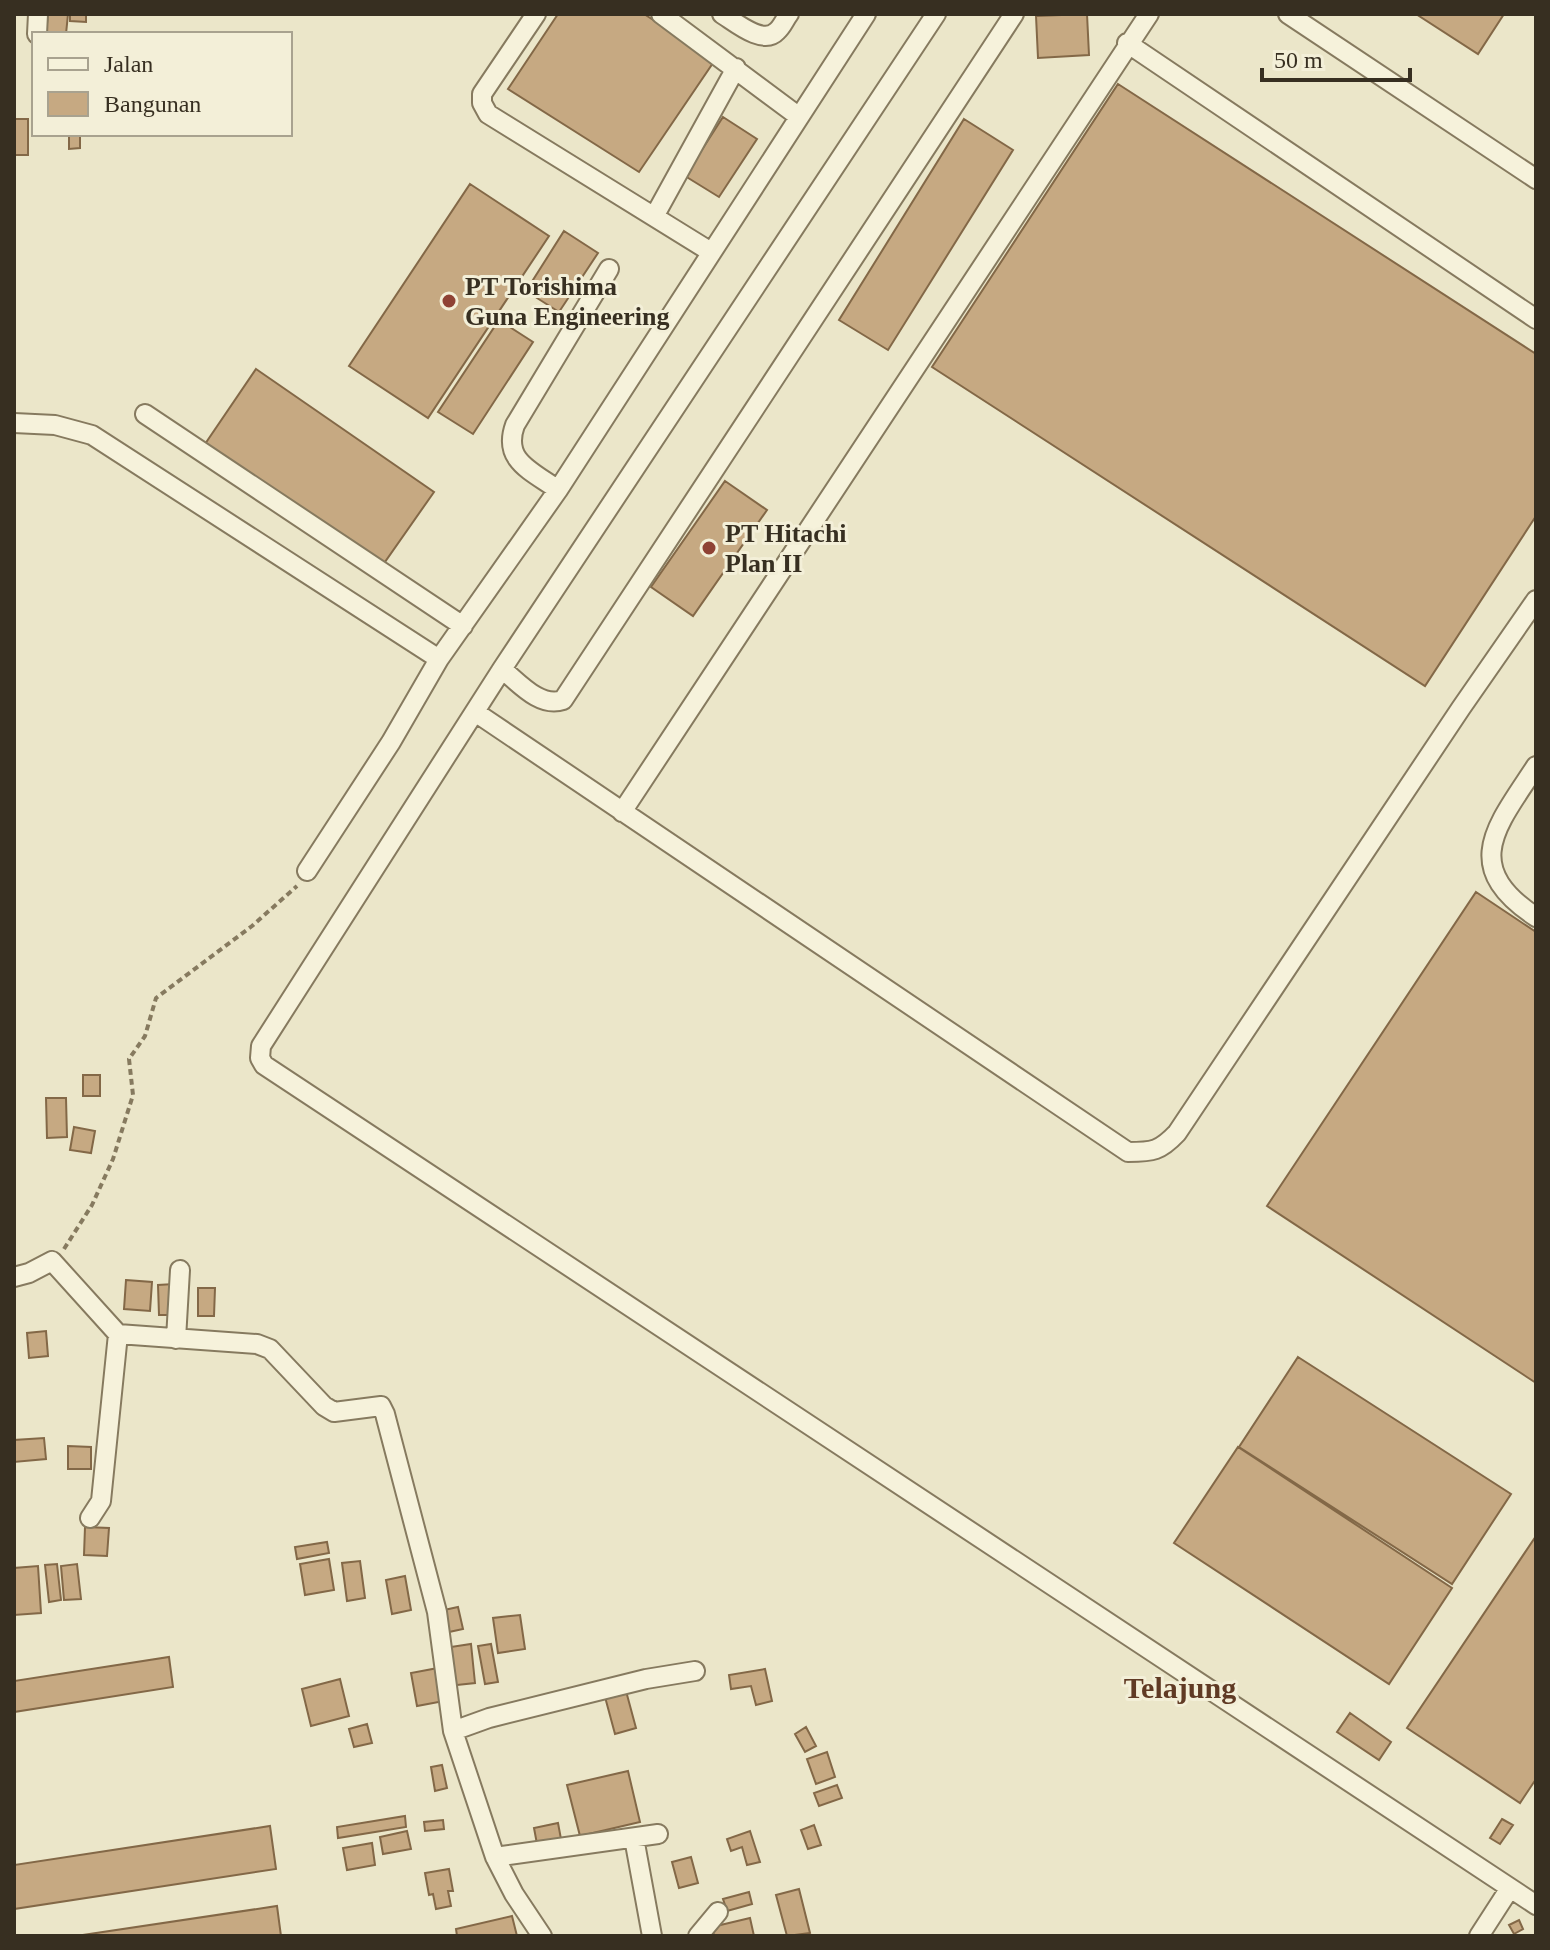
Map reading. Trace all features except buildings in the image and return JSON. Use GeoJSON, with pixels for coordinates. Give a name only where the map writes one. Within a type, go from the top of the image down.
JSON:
{"type":"FeatureCollection","features":[{"type":"Feature","properties":{"kind":"street"},"geometry":{"type":"LineString","coordinates":[[536,14],[482,94],[483,108],[488,114],[711,252]]}},
{"type":"Feature","properties":{"kind":"street"},"geometry":{"type":"LineString","coordinates":[[661,14],[798,116]]}},
{"type":"Feature","properties":{"kind":"street"},"geometry":{"type":"LineString","coordinates":[[722,14],[747,30],[771,36],[789,14]]}},
{"type":"Feature","properties":{"kind":"street"},"geometry":{"type":"LineString","coordinates":[[307,871],[391,742],[439,659],[558,490],[866,14]]}},
{"type":"Feature","properties":{"kind":"street"},"geometry":{"type":"LineString","coordinates":[[936,14],[502,669],[261,1046],[260,1058],[264,1065],[1536,1905]]}},
{"type":"Feature","properties":{"kind":"street"},"geometry":{"type":"LineString","coordinates":[[502,669],[542,701],[554,703],[563,700],[1014,14]]}},
{"type":"Feature","properties":{"kind":"street"},"geometry":{"type":"LineString","coordinates":[[622,812],[1149,14]]}},
{"type":"Feature","properties":{"kind":"street"},"geometry":{"type":"LineString","coordinates":[[1288,14],[1536,179]]}},
{"type":"Feature","properties":{"kind":"street"},"geometry":{"type":"LineString","coordinates":[[1127,43],[1536,319]]}},
{"type":"Feature","properties":{"kind":"street"},"geometry":{"type":"LineString","coordinates":[[655,215],[736,68]]}},
{"type":"Feature","properties":{"kind":"street"},"geometry":{"type":"LineString","coordinates":[[558,490],[517,459],[510,448],[510,438],[609,269]]}},
{"type":"Feature","properties":{"kind":"street"},"geometry":{"type":"LineString","coordinates":[[145,414],[463,626]]}},
{"type":"Feature","properties":{"kind":"street"},"geometry":{"type":"LineString","coordinates":[[14,423],[55,425],[92,435],[439,659]]}},
{"type":"Feature","properties":{"kind":"street"},"geometry":{"type":"LineString","coordinates":[[475,712],[1128,1152],[1163,1148],[1177,1133],[1536,600]]}},
{"type":"Feature","properties":{"kind":"street"},"geometry":{"type":"LineString","coordinates":[[1536,766],[1499,822],[1492,841],[1492,861],[1498,882],[1512,901],[1536,917]]}},
{"type":"Feature","properties":{"kind":"street"},"geometry":{"type":"LineString","coordinates":[[14,1277],[52,1261],[118,1334],[257,1344],[270,1349],[324,1406],[334,1412],[381,1406],[437,1612],[453,1731],[495,1857],[514,1894],[542,1936]]}},
{"type":"Feature","properties":{"kind":"street"},"geometry":{"type":"LineString","coordinates":[[176,1339],[180,1270]]}},
{"type":"Feature","properties":{"kind":"street"},"geometry":{"type":"LineString","coordinates":[[90,1518],[101,1501],[118,1334]]}},
{"type":"Feature","properties":{"kind":"street"},"geometry":{"type":"LineString","coordinates":[[453,1731],[503,1714],[646,1679],[695,1671]]}},
{"type":"Feature","properties":{"kind":"street"},"geometry":{"type":"LineString","coordinates":[[495,1857],[658,1834]]}},
{"type":"Feature","properties":{"kind":"street"},"geometry":{"type":"LineString","coordinates":[[634,1838],[651,1936]]}},
{"type":"Feature","properties":{"kind":"street"},"geometry":{"type":"LineString","coordinates":[[1479,1936],[1510,1888]]}},
{"type":"Feature","properties":{"kind":"street"},"geometry":{"type":"LineString","coordinates":[[698,1936],[718,1912]]}},
{"type":"Feature","properties":{"kind":"path"},"geometry":{"type":"LineString","coordinates":[[52,1261],[76,1232],[113,1159],[133,1095],[129,1059],[145,1036],[156,998],[271,910],[295,889],[307,871]]}},
{"type":"Feature","properties":{"kind":"place","name":"PT Torishima Guna Engineering"},"geometry":{"type":"Point","coordinates":[449,301]}},
{"type":"Feature","properties":{"kind":"place","name":"PT Hitachi Plan II"},"geometry":{"type":"Point","coordinates":[709,548]}},
{"type":"Feature","properties":{"kind":"district","name":"Telajung"},"geometry":{"type":"Point","coordinates":[1180,1687]}}]}
